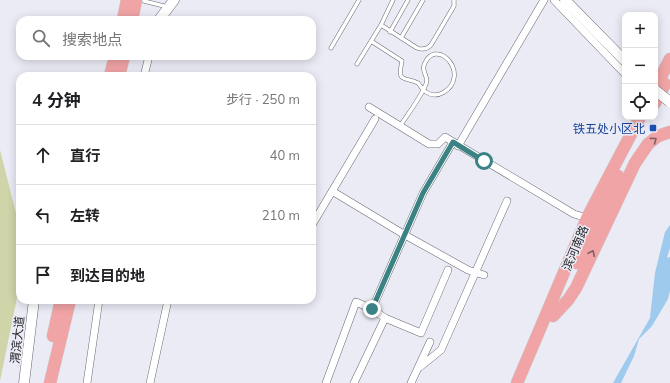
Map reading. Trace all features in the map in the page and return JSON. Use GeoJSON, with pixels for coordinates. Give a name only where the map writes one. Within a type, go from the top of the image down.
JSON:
{"type":"FeatureCollection","features":[{"type":"Feature","properties":{"kind":"highway"},"geometry":{"type":"LineString","coordinates":[[124,16],[127,0]]}},
{"type":"Feature","properties":{"kind":"highway"},"geometry":{"type":"LineString","coordinates":[[134,16],[140,0]]}},
{"type":"Feature","properties":{"kind":"highway"},"geometry":{"type":"LineString","coordinates":[[111,72],[114,60]]}},
{"type":"Feature","properties":{"kind":"highway"},"geometry":{"type":"LineString","coordinates":[[121,72],[127,60]]}},
{"type":"Feature","properties":{"kind":"highway"},"geometry":{"type":"LineString","coordinates":[[660,88],[669,65]]}},
{"type":"Feature","properties":{"kind":"highway","name":"滨河南路"},"geometry":{"type":"LineString","coordinates":[[518,383],[587,218],[638,120]]}},
{"type":"Feature","properties":{"kind":"highway","name":"滨河南路"},"geometry":{"type":"LineString","coordinates":[[525,383],[553,316],[595,223],[646,120]]}},
{"type":"Feature","properties":{"kind":"highway"},"geometry":{"type":"LineString","coordinates":[[553,316],[568,300],[576,288],[635,163],[648,144],[658,136],[670,132]]}},
{"type":"Feature","properties":{"kind":"highway"},"geometry":{"type":"LineString","coordinates":[[42,383],[60,304]]}},
{"type":"Feature","properties":{"kind":"highway"},"geometry":{"type":"LineString","coordinates":[[50,383],[69,304]]}},
{"type":"Feature","properties":{"kind":"main road"},"geometry":{"type":"LineString","coordinates":[[565,0],[622,59]]}},
{"type":"Feature","properties":{"kind":"main road"},"geometry":{"type":"LineString","coordinates":[[573,0],[622,51]]}},
{"type":"Feature","properties":{"kind":"main road"},"geometry":{"type":"LineString","coordinates":[[162,16],[172,4]]}},
{"type":"Feature","properties":{"kind":"main road"},"geometry":{"type":"LineString","coordinates":[[660,88],[670,102]]}},
{"type":"Feature","properties":{"kind":"main road","name":"渭滨大道"},"geometry":{"type":"LineString","coordinates":[[24,383],[34,304]]}},
{"type":"Feature","properties":{"kind":"street"},"geometry":{"type":"LineString","coordinates":[[372,309],[423,193],[544,0]]}},
{"type":"Feature","properties":{"kind":"street"},"geometry":{"type":"LineString","coordinates":[[554,0],[622,71]]}},
{"type":"Feature","properties":{"kind":"street"},"geometry":{"type":"LineString","coordinates":[[145,72],[148,60]]}},
{"type":"Feature","properties":{"kind":"street"},"geometry":{"type":"LineString","coordinates":[[369,107],[429,144],[438,144],[445,137],[574,214],[587,218]]}},
{"type":"Feature","properties":{"kind":"street"},"geometry":{"type":"LineString","coordinates":[[316,218],[375,119]]}},
{"type":"Feature","properties":{"kind":"street"},"geometry":{"type":"LineString","coordinates":[[332,191],[405,235],[468,270],[484,275]]}},
{"type":"Feature","properties":{"kind":"street"},"geometry":{"type":"LineString","coordinates":[[420,367],[441,350],[507,201]]}},
{"type":"Feature","properties":{"kind":"street"},"geometry":{"type":"LineString","coordinates":[[326,383],[356,302],[372,309],[385,318],[421,334],[448,270]]}},
{"type":"Feature","properties":{"kind":"street"},"geometry":{"type":"LineString","coordinates":[[87,383],[98,304]]}},
{"type":"Feature","properties":{"kind":"street"},"geometry":{"type":"LineString","coordinates":[[150,383],[167,304]]}},
{"type":"Feature","properties":{"kind":"street"},"geometry":{"type":"LineString","coordinates":[[354,383],[385,318]]}},
{"type":"Feature","properties":{"kind":"street"},"geometry":{"type":"LineString","coordinates":[[412,383],[430,342]]}},
{"type":"Feature","properties":{"kind":"lane"},"geometry":{"type":"LineString","coordinates":[[140,0],[172,4]]}},
{"type":"Feature","properties":{"kind":"lane"},"geometry":{"type":"LineString","coordinates":[[331,48],[359,0]]}},
{"type":"Feature","properties":{"kind":"lane"},"geometry":{"type":"LineString","coordinates":[[358,64],[381,25],[392,1],[388,0]]}},
{"type":"Feature","properties":{"kind":"lane"},"geometry":{"type":"LineString","coordinates":[[390,32],[408,0]]}},
{"type":"Feature","properties":{"kind":"lane"},"geometry":{"type":"LineString","coordinates":[[401,38],[423,0]]}},
{"type":"Feature","properties":{"kind":"lane"},"geometry":{"type":"LineString","coordinates":[[381,25],[417,48],[424,49],[429,46],[454,6],[454,0]]}},
{"type":"Feature","properties":{"kind":"lane"},"geometry":{"type":"LineString","coordinates":[[371,41],[402,61],[400,70],[403,78],[418,83],[423,90],[429,94],[444,92],[450,87],[454,80],[452,64],[442,55],[435,55],[426,61],[424,72],[427,79],[427,84],[423,90],[400,126]]}},
{"type":"Feature","properties":{"kind":"green space"},"geometry":{"type":"Polygon","coordinates":[[[0,150],[16,213],[16,303],[0,381],[0,150]]]}},
{"type":"Feature","properties":{"kind":"water"},"geometry":{"type":"Polygon","coordinates":[[[670,225],[670,248],[667,258],[670,257],[670,291],[668,299],[652,326],[639,339],[634,356],[621,383],[613,383],[650,318],[655,273],[665,232],[670,225]]]}},
{"type":"Feature","properties":{"kind":"place","name":"铁五处小区北"},"geometry":{"type":"Point","coordinates":[653,128]}},
{"type":"Feature","properties":{"kind":"route"},"geometry":{"type":"LineString","coordinates":[[372,309],[423,193],[453,142],[484,161]]}}]}
